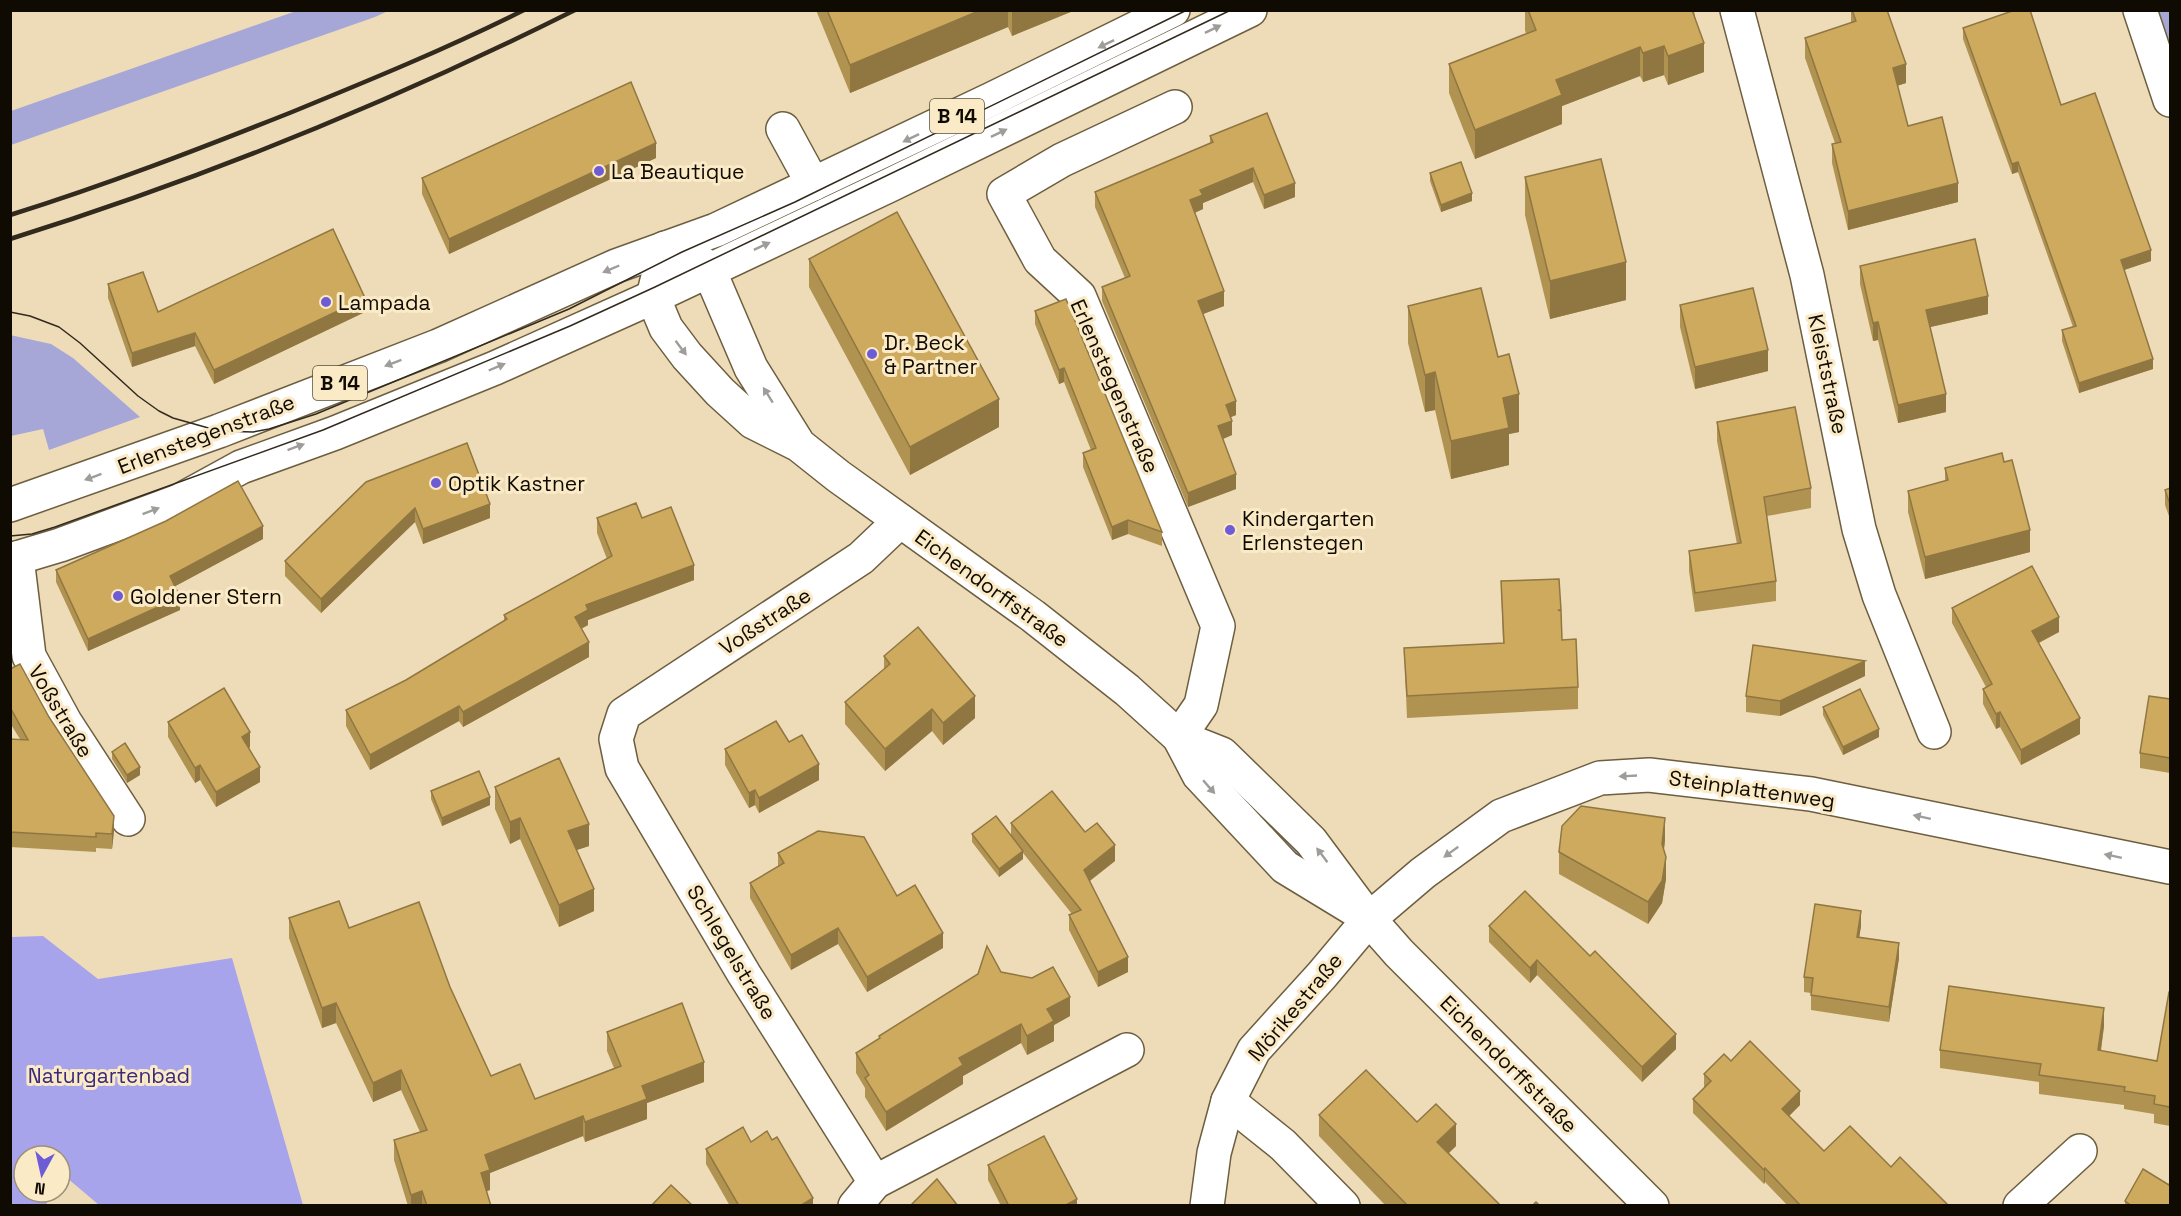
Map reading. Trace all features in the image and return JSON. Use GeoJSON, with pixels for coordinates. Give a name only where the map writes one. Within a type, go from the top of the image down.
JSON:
{"type":"FeatureCollection","features":[{"type":"Feature","properties":{"kind":"street","name":"Erlenstegenstraße"},"geometry":{"type":"LineString","coordinates":[[14,559],[60,545],[179,501],[242,467],[453,386],[653,297],[1250,10]]}},
{"type":"Feature","properties":{"kind":"street","name":"Kleiststraße"},"geometry":{"type":"LineString","coordinates":[[1737,10],[1807,275],[1859,529],[1879,595],[1934,732]]}},
{"type":"Feature","properties":{"kind":"street"},"geometry":{"type":"LineString","coordinates":[[2140,10],[2170,100]]}},
{"type":"Feature","properties":{"kind":"street","name":"Erlenstegenstraße"},"geometry":{"type":"LineString","coordinates":[[10,505],[209,435],[438,346],[616,266],[716,230],[1166,14]]}},
{"type":"Feature","properties":{"kind":"street"},"geometry":{"type":"LineString","coordinates":[[1166,14],[1174,47]]}},
{"type":"Feature","properties":{"kind":"street","name":"Erlenstegenstraße"},"geometry":{"type":"LineString","coordinates":[[1175,107],[1062,160],[1004,194],[1040,260],[1079,296],[1218,626],[1201,705],[1179,737]]}},
{"type":"Feature","properties":{"kind":"street"},"geometry":{"type":"LineString","coordinates":[[783,129],[813,184]]}},
{"type":"Feature","properties":{"kind":"street"},"geometry":{"type":"LineString","coordinates":[[653,297],[665,248],[682,252],[704,264],[709,270]]}},
{"type":"Feature","properties":{"kind":"street","name":"Eichendorffstraße"},"geometry":{"type":"LineString","coordinates":[[709,270],[747,360],[799,445]]}},
{"type":"Feature","properties":{"kind":"street","name":"Eichendorffstraße"},"geometry":{"type":"LineString","coordinates":[[653,297],[666,328],[687,356],[720,392],[753,422],[799,445],[838,476],[1055,633],[1127,690],[1179,737],[1198,775],[1285,867],[1369,918],[1443,999],[1652,1206]]}},
{"type":"Feature","properties":{"kind":"street"},"geometry":{"type":"LineString","coordinates":[[438,346],[453,386]]}},
{"type":"Feature","properties":{"kind":"street","name":"Voßstraße"},"geometry":{"type":"LineString","coordinates":[[624,714],[861,558],[900,520]]}},
{"type":"Feature","properties":{"kind":"street","name":"Voßstraße"},"geometry":{"type":"LineString","coordinates":[[14,559],[28,656],[65,722],[128,819]]}},
{"type":"Feature","properties":{"kind":"street","name":"Schlegelstraße"},"geometry":{"type":"LineString","coordinates":[[624,714],[616,739],[622,768],[744,974],[865,1194],[1127,1050]]}},
{"type":"Feature","properties":{"kind":"street","name":"Steinplattenweg"},"geometry":{"type":"LineString","coordinates":[[1369,918],[1424,873],[1501,816],[1600,778],[1650,775],[1811,794],[2170,867]]}},
{"type":"Feature","properties":{"kind":"street","name":"Mörikestraße"},"geometry":{"type":"LineString","coordinates":[[1207,1206],[1214,1153],[1228,1101],[1254,1050],[1322,975],[1369,918]]}},
{"type":"Feature","properties":{"kind":"street"},"geometry":{"type":"LineString","coordinates":[[1228,1101],[1283,1145],[1342,1206]]}},
{"type":"Feature","properties":{"kind":"street"},"geometry":{"type":"LineString","coordinates":[[2020,1206],[2080,1151]]}},
{"type":"Feature","properties":{"kind":"shaded area"},"geometry":{"type":"Polygon","coordinates":[[[299,10],[388,11],[11,145],[11,111],[299,10]]]}},
{"type":"Feature","properties":{"kind":"shaded area"},"geometry":{"type":"Polygon","coordinates":[[[2157,11],[2170,11],[2170,49],[2157,11]]]}},
{"type":"Feature","properties":{"kind":"shaded area"},"geometry":{"type":"Polygon","coordinates":[[[10,335],[51,344],[73,358],[140,417],[49,450],[43,429],[11,436],[10,335]]]}},
{"type":"Feature","properties":{"kind":"shaded area"},"geometry":{"type":"Polygon","coordinates":[[[1268,812],[1305,859],[1301,861],[1257,823],[1268,812]]]}},
{"type":"Feature","properties":{"kind":"green space","name":"Naturgartenbad"},"geometry":{"type":"Polygon","coordinates":[[[43,936],[98,979],[232,958],[303,1205],[99,1205],[72,1182],[72,1144],[12,1144],[12,1204],[47,1205],[11,1205],[11,937],[43,936]]]}},
{"type":"Feature","properties":{"kind":"building"},"geometry":{"type":"Polygon","coordinates":[[[827,10],[981,10],[850,65],[827,10]]]}},
{"type":"Feature","properties":{"kind":"building"},"geometry":{"type":"Polygon","coordinates":[[[1528,10],[1692,10],[1704,43],[1668,56],[1664,46],[1643,53],[1640,47],[1556,80],[1562,95],[1475,130],[1449,64],[1536,30],[1528,10]]]}},
{"type":"Feature","properties":{"kind":"building"},"geometry":{"type":"Polygon","coordinates":[[[1852,10],[1887,10],[1906,64],[1893,68],[1908,126],[1942,117],[1958,183],[1848,211],[1832,144],[1841,142],[1805,38],[1856,21],[1852,10]]]}},
{"type":"Feature","properties":{"kind":"building"},"geometry":{"type":"Polygon","coordinates":[[[2015,10],[2030,10],[2061,105],[2095,93],[2151,250],[2121,260],[2153,359],[2079,383],[2062,330],[2076,326],[2018,162],[2012,164],[1963,28],[2015,10]]]}},
{"type":"Feature","properties":{"kind":"building"},"geometry":{"type":"Polygon","coordinates":[[[631,82],[656,143],[449,239],[422,178],[631,82]]]}},
{"type":"Feature","properties":{"kind":"building"},"geometry":{"type":"Polygon","coordinates":[[[1267,113],[1295,183],[1264,195],[1253,168],[1200,190],[1203,195],[1190,200],[1224,291],[1198,301],[1236,401],[1226,405],[1232,421],[1218,426],[1236,474],[1188,493],[1102,287],[1130,276],[1095,192],[1213,142],[1210,136],[1267,113]]]}},
{"type":"Feature","properties":{"kind":"building"},"geometry":{"type":"Polygon","coordinates":[[[1601,159],[1626,262],[1550,281],[1525,177],[1601,159]]]}},
{"type":"Feature","properties":{"kind":"building"},"geometry":{"type":"Polygon","coordinates":[[[1461,162],[1472,193],[1441,205],[1430,173],[1461,162]]]}},
{"type":"Feature","properties":{"kind":"building"},"geometry":{"type":"Polygon","coordinates":[[[897,212],[999,399],[910,447],[809,259],[897,212]]]}},
{"type":"Feature","properties":{"kind":"building"},"geometry":{"type":"Polygon","coordinates":[[[333,229],[365,298],[214,370],[195,333],[132,353],[108,284],[143,272],[158,312],[333,229]]]}},
{"type":"Feature","properties":{"kind":"building"},"geometry":{"type":"Polygon","coordinates":[[[1975,239],[1988,296],[1926,310],[1946,394],[1898,405],[1878,322],[1873,323],[1860,266],[1975,239]]]}},
{"type":"Feature","properties":{"kind":"building"},"geometry":{"type":"Polygon","coordinates":[[[1481,288],[1498,357],[1509,354],[1519,394],[1503,398],[1509,428],[1451,441],[1435,372],[1425,375],[1408,306],[1481,288]]]}},
{"type":"Feature","properties":{"kind":"building"},"geometry":{"type":"Polygon","coordinates":[[[1753,288],[1768,350],[1695,367],[1680,305],[1753,288]]]}},
{"type":"Feature","properties":{"kind":"building"},"geometry":{"type":"Polygon","coordinates":[[[1066,299],[1162,532],[1128,520],[1112,527],[1083,453],[1096,448],[1064,368],[1059,370],[1035,311],[1066,299]]]}},
{"type":"Feature","properties":{"kind":"building"},"geometry":{"type":"Polygon","coordinates":[[[1795,407],[1811,488],[1764,497],[1776,581],[1695,593],[1689,551],[1741,543],[1717,422],[1795,407]]]}},
{"type":"Feature","properties":{"kind":"building"},"geometry":{"type":"Polygon","coordinates":[[[467,443],[490,504],[423,529],[415,508],[321,599],[285,561],[366,482],[467,443]]]}},
{"type":"Feature","properties":{"kind":"building"},"geometry":{"type":"Polygon","coordinates":[[[2002,453],[2004,462],[2012,460],[2030,530],[1925,557],[1908,491],[1948,480],[1945,468],[2002,453]]]}},
{"type":"Feature","properties":{"kind":"building"},"geometry":{"type":"Polygon","coordinates":[[[238,481],[263,526],[170,576],[180,597],[88,639],[56,570],[166,521],[238,481]]]}},
{"type":"Feature","properties":{"kind":"building"},"geometry":{"type":"Polygon","coordinates":[[[2170,488],[2170,504],[2165,490],[2170,488]]]}},
{"type":"Feature","properties":{"kind":"building"},"geometry":{"type":"Polygon","coordinates":[[[636,503],[642,518],[671,507],[694,565],[586,605],[588,610],[575,617],[589,642],[463,712],[459,706],[370,755],[346,710],[406,680],[507,619],[504,615],[612,556],[597,518],[636,503]]]}},
{"type":"Feature","properties":{"kind":"building"},"geometry":{"type":"Polygon","coordinates":[[[2032,566],[2059,617],[2032,631],[2080,718],[2021,750],[2000,712],[1996,714],[1983,689],[1992,684],[1952,608],[2032,566]]]}},
{"type":"Feature","properties":{"kind":"building"},"geometry":{"type":"Polygon","coordinates":[[[1559,579],[1561,610],[1558,610],[1561,611],[1562,640],[1576,639],[1578,687],[1407,696],[1404,648],[1504,643],[1501,581],[1559,579]]]}},
{"type":"Feature","properties":{"kind":"building"},"geometry":{"type":"Polygon","coordinates":[[[918,627],[975,696],[943,723],[932,709],[885,749],[845,702],[890,664],[884,656],[918,627]]]}},
{"type":"Feature","properties":{"kind":"building"},"geometry":{"type":"Polygon","coordinates":[[[1753,645],[1865,661],[1780,701],[1746,696],[1753,645]]]}},
{"type":"Feature","properties":{"kind":"building"},"geometry":{"type":"Polygon","coordinates":[[[20,664],[49,717],[114,816],[112,834],[96,833],[96,837],[10,832],[10,739],[28,740],[10,707],[10,669],[20,664]]]}},
{"type":"Feature","properties":{"kind":"building"},"geometry":{"type":"Polygon","coordinates":[[[224,688],[250,732],[242,737],[260,767],[216,792],[200,765],[195,768],[168,722],[224,688]]]}},
{"type":"Feature","properties":{"kind":"building"},"geometry":{"type":"Polygon","coordinates":[[[1860,689],[1879,729],[1843,747],[1823,707],[1860,689]]]}},
{"type":"Feature","properties":{"kind":"building"},"geometry":{"type":"Polygon","coordinates":[[[2149,696],[2170,699],[2170,758],[2140,753],[2149,696]]]}},
{"type":"Feature","properties":{"kind":"building"},"geometry":{"type":"Polygon","coordinates":[[[776,721],[789,742],[802,735],[819,764],[759,798],[755,790],[749,793],[725,749],[776,721]]]}},
{"type":"Feature","properties":{"kind":"building"},"geometry":{"type":"Polygon","coordinates":[[[125,743],[140,767],[127,775],[112,752],[125,743]]]}},
{"type":"Feature","properties":{"kind":"building"},"geometry":{"type":"Polygon","coordinates":[[[559,758],[589,824],[568,831],[594,889],[559,905],[520,818],[510,822],[495,787],[559,758]]]}},
{"type":"Feature","properties":{"kind":"building"},"geometry":{"type":"Polygon","coordinates":[[[479,771],[490,797],[442,818],[431,791],[479,771]]]}},
{"type":"Feature","properties":{"kind":"building"},"geometry":{"type":"Polygon","coordinates":[[[1052,791],[1085,832],[1097,823],[1115,845],[1084,870],[1128,957],[1098,972],[1069,915],[1081,910],[1011,823],[1052,791]]]}},
{"type":"Feature","properties":{"kind":"building"},"geometry":{"type":"Polygon","coordinates":[[[1581,806],[1665,818],[1662,844],[1666,857],[1662,881],[1648,902],[1559,852],[1562,826],[1581,806]]]}},
{"type":"Feature","properties":{"kind":"building"},"geometry":{"type":"Polygon","coordinates":[[[996,816],[1023,851],[999,869],[972,834],[996,816]]]}},
{"type":"Feature","properties":{"kind":"building"},"geometry":{"type":"Polygon","coordinates":[[[818,831],[864,837],[897,896],[915,885],[943,933],[867,977],[838,928],[791,955],[750,883],[784,863],[778,853],[818,831]]]}},
{"type":"Feature","properties":{"kind":"building"},"geometry":{"type":"Polygon","coordinates":[[[1525,891],[1590,956],[1595,951],[1676,1034],[1642,1067],[1537,960],[1530,968],[1489,926],[1525,891]]]}},
{"type":"Feature","properties":{"kind":"building"},"geometry":{"type":"Polygon","coordinates":[[[339,901],[349,928],[419,902],[450,987],[491,1076],[520,1064],[535,1099],[621,1066],[607,1032],[682,1003],[704,1062],[642,1086],[647,1099],[585,1122],[583,1116],[485,1155],[490,1170],[481,1173],[491,1206],[427,1206],[422,1191],[411,1195],[394,1140],[427,1130],[401,1070],[373,1083],[336,1003],[322,1008],[289,918],[339,901]]]}},
{"type":"Feature","properties":{"kind":"building"},"geometry":{"type":"Polygon","coordinates":[[[1815,904],[1861,911],[1857,937],[1899,943],[1889,1007],[1811,995],[1813,978],[1804,977],[1815,904]]]}},
{"type":"Feature","properties":{"kind":"building"},"geometry":{"type":"Polygon","coordinates":[[[987,946],[1001,972],[1032,978],[1053,967],[1070,997],[1047,1009],[1054,1021],[1027,1036],[1021,1024],[959,1058],[963,1065],[886,1112],[865,1078],[869,1075],[856,1053],[978,974],[987,946]]]}},
{"type":"Feature","properties":{"kind":"building"},"geometry":{"type":"Polygon","coordinates":[[[1949,986],[2104,1008],[2098,1050],[2157,1061],[2170,992],[2170,1107],[2154,1104],[2155,1096],[2124,1091],[2125,1087],[2039,1075],[2041,1064],[1940,1050],[1949,986]]]}},
{"type":"Feature","properties":{"kind":"building"},"geometry":{"type":"Polygon","coordinates":[[[1750,1041],[1800,1091],[1782,1109],[1824,1151],[1850,1126],[1891,1167],[1900,1157],[1949,1206],[1801,1206],[1693,1099],[1711,1081],[1704,1074],[1724,1054],[1731,1061],[1750,1041]]]}},
{"type":"Feature","properties":{"kind":"building"},"geometry":{"type":"Polygon","coordinates":[[[1366,1070],[1417,1122],[1436,1104],[1456,1124],[1437,1142],[1501,1206],[1408,1206],[1319,1115],[1366,1070]]]}},
{"type":"Feature","properties":{"kind":"building"},"geometry":{"type":"Polygon","coordinates":[[[743,1127],[751,1142],[767,1131],[772,1140],[777,1137],[813,1198],[800,1206],[739,1206],[706,1149],[743,1127]]]}},
{"type":"Feature","properties":{"kind":"building"},"geometry":{"type":"Polygon","coordinates":[[[1044,1136],[1077,1199],[1064,1206],[1009,1206],[988,1165],[1044,1136]]]}},
{"type":"Feature","properties":{"kind":"building"},"geometry":{"type":"Polygon","coordinates":[[[2143,1169],[2169,1185],[2170,1182],[2170,1206],[2132,1206],[2125,1201],[2143,1169]]]}},
{"type":"Feature","properties":{"kind":"building"},"geometry":{"type":"Polygon","coordinates":[[[937,1179],[958,1206],[910,1206],[937,1179]]]}},
{"type":"Feature","properties":{"kind":"building"},"geometry":{"type":"Polygon","coordinates":[[[671,1185],[693,1206],[651,1206],[671,1185]]]}},
{"type":"Feature","properties":{"kind":"tram line"},"geometry":{"type":"LineString","coordinates":[[10,312],[30,316],[59,327],[138,396],[173,418],[219,431],[253,432],[269,429],[316,414],[569,309],[682,252],[795,202],[1187,10]]}},
{"type":"Feature","properties":{"kind":"tram line"},"geometry":{"type":"LineString","coordinates":[[10,536],[32,534],[55,527],[323,430],[570,326],[1231,10]]}},
{"type":"Feature","properties":{"kind":"railway"},"geometry":{"type":"LineString","coordinates":[[10,215],[152,166],[292,112],[438,51],[524,10]]}},
{"type":"Feature","properties":{"kind":"railway"},"geometry":{"type":"LineString","coordinates":[[10,239],[155,190],[297,136],[437,76],[575,10]]}},
{"type":"Feature","properties":{"kind":"place","name":"La Beautique"},"geometry":{"type":"Point","coordinates":[599,171]}},
{"type":"Feature","properties":{"kind":"place","name":"Lampada"},"geometry":{"type":"Point","coordinates":[326,302]}},
{"type":"Feature","properties":{"kind":"place","name":"Dr. Beck & Partner"},"geometry":{"type":"Point","coordinates":[872,354]}},
{"type":"Feature","properties":{"kind":"place","name":"Optik Kastner"},"geometry":{"type":"Point","coordinates":[436,483]}},
{"type":"Feature","properties":{"kind":"place","name":"Kindergarten Erlenstegen"},"geometry":{"type":"Point","coordinates":[1230,530]}},
{"type":"Feature","properties":{"kind":"place","name":"Goldener Stern"},"geometry":{"type":"Point","coordinates":[118,596]}}]}
